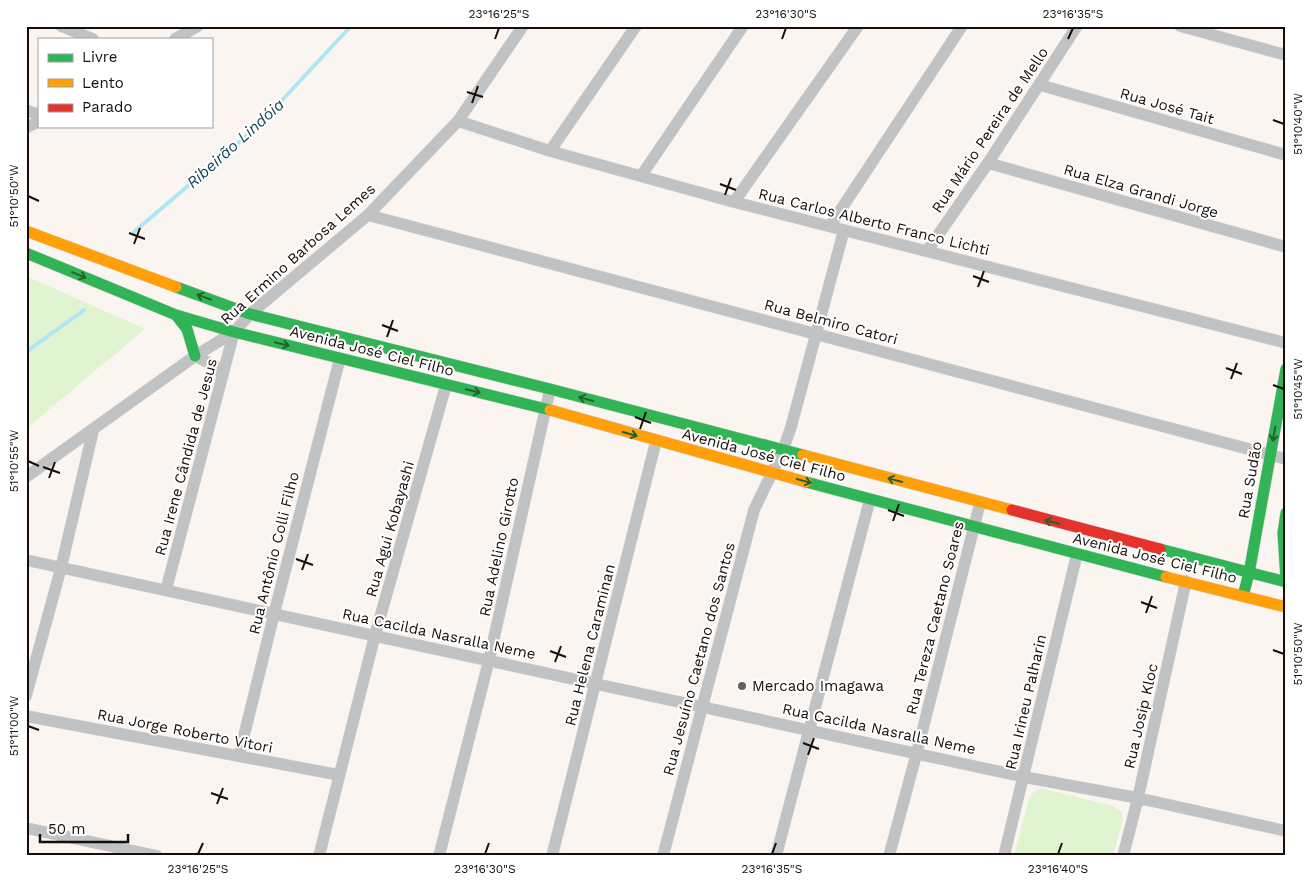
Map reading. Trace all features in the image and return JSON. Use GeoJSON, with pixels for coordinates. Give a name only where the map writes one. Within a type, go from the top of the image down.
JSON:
{"type":"FeatureCollection","features":[{"type":"Feature","properties":{"kind":"street"},"geometry":{"type":"LineString","coordinates":[[61,26],[91,38]]}},
{"type":"Feature","properties":{"kind":"street"},"geometry":{"type":"LineString","coordinates":[[178,38],[198,26]]}},
{"type":"Feature","properties":{"kind":"street","name":"Rua Ermino Barbosa Lemes"},"geometry":{"type":"LineString","coordinates":[[26,477],[93,431],[195,356],[234,332],[250,314],[368,215],[458,121],[523,26]]}},
{"type":"Feature","properties":{"kind":"street"},"geometry":{"type":"LineString","coordinates":[[550,151],[636,26]]}},
{"type":"Feature","properties":{"kind":"street"},"geometry":{"type":"LineString","coordinates":[[641,176],[743,26]]}},
{"type":"Feature","properties":{"kind":"street"},"geometry":{"type":"LineString","coordinates":[[734,202],[858,26]]}},
{"type":"Feature","properties":{"kind":"street"},"geometry":{"type":"LineString","coordinates":[[830,226],[962,26]]}},
{"type":"Feature","properties":{"kind":"street","name":"Rua Mário Pereira de Mello"},"geometry":{"type":"LineString","coordinates":[[927,251],[988,164],[1077,26]]}},
{"type":"Feature","properties":{"kind":"street"},"geometry":{"type":"LineString","coordinates":[[1180,26],[1286,56]]}},
{"type":"Feature","properties":{"kind":"street","name":"Rua José Tait"},"geometry":{"type":"LineString","coordinates":[[1040,85],[1286,156]]}},
{"type":"Feature","properties":{"kind":"street"},"geometry":{"type":"LineString","coordinates":[[26,110],[38,115]]}},
{"type":"Feature","properties":{"kind":"street","name":"Rua Carlos Alberto Franco Lichti"},"geometry":{"type":"LineString","coordinates":[[458,121],[550,151],[734,202],[1286,344]]}},
{"type":"Feature","properties":{"kind":"street"},"geometry":{"type":"LineString","coordinates":[[26,128],[38,122]]}},
{"type":"Feature","properties":{"kind":"street","name":"Rua Elza Grandi Jorge"},"geometry":{"type":"LineString","coordinates":[[988,164],[1286,247]]}},
{"type":"Feature","properties":{"kind":"street","name":"Rua Belmiro Catori"},"geometry":{"type":"LineString","coordinates":[[368,215],[1286,458]]}},
{"type":"Feature","properties":{"kind":"street","name":"Rua Jesuíno Caetano dos Santos"},"geometry":{"type":"LineString","coordinates":[[663,856],[754,510],[783,450],[791,427],[844,230]]}},
{"type":"Feature","properties":{"kind":"street","name":"Avenida José Ciel Filho"},"geometry":{"type":"LineString","coordinates":[[26,231],[250,314],[550,389],[1286,582]]}},
{"type":"Feature","properties":{"kind":"street","name":"Avenida José Ciel Filho"},"geometry":{"type":"LineString","coordinates":[[26,254],[176,315],[234,332],[545,410],[772,473],[1077,554],[1283,606]]}},
{"type":"Feature","properties":{"kind":"street"},"geometry":{"type":"LineString","coordinates":[[176,315],[187,329],[195,356],[215,366],[223,375]]}},
{"type":"Feature","properties":{"kind":"street","name":"Rua Irene Cândida de Jesus"},"geometry":{"type":"LineString","coordinates":[[166,590],[234,332]]}},
{"type":"Feature","properties":{"kind":"street","name":"Rua Antônio Colli Filho"},"geometry":{"type":"LineString","coordinates":[[239,756],[340,358]]}},
{"type":"Feature","properties":{"kind":"street","name":"Rua Sudão"},"geometry":{"type":"LineString","coordinates":[[1243,596],[1286,369]]}},
{"type":"Feature","properties":{"kind":"street","name":"Rua Agui Kobayashi"},"geometry":{"type":"LineString","coordinates":[[319,856],[375,635],[446,385]]}},
{"type":"Feature","properties":{"kind":"street","name":"Rua Adelino Girotto"},"geometry":{"type":"LineString","coordinates":[[438,856],[490,660],[550,389]]}},
{"type":"Feature","properties":{"kind":"street"},"geometry":{"type":"LineString","coordinates":[[26,696],[61,568],[93,431]]}},
{"type":"Feature","properties":{"kind":"street","name":"Rua Helena Caraminan"},"geometry":{"type":"LineString","coordinates":[[552,856],[656,441]]}},
{"type":"Feature","properties":{"kind":"street"},"geometry":{"type":"LineString","coordinates":[[776,856],[870,499]]}},
{"type":"Feature","properties":{"kind":"street","name":"Rua Tereza Caetano Soares"},"geometry":{"type":"LineString","coordinates":[[889,856],[980,503]]}},
{"type":"Feature","properties":{"kind":"street"},"geometry":{"type":"LineString","coordinates":[[1283,606],[1286,582],[1283,533],[1286,513]]}},
{"type":"Feature","properties":{"kind":"street","name":"Rua Irineu Palharin"},"geometry":{"type":"LineString","coordinates":[[1004,856],[1077,554]]}},
{"type":"Feature","properties":{"kind":"street","name":"Rua Cacilda Nasralla Neme"},"geometry":{"type":"LineString","coordinates":[[26,560],[917,752],[1024,777],[1138,798],[1286,831]]}},
{"type":"Feature","properties":{"kind":"street","name":"Rua Josip Kloc"},"geometry":{"type":"LineString","coordinates":[[1122,856],[1138,798],[1186,581]]}},
{"type":"Feature","properties":{"kind":"street","name":"Rua Jorge Roberto Vitori"},"geometry":{"type":"LineString","coordinates":[[26,716],[339,775]]}},
{"type":"Feature","properties":{"kind":"street"},"geometry":{"type":"LineString","coordinates":[[26,828],[112,851],[157,856]]}},
{"type":"Feature","properties":{"kind":"green space"},"geometry":{"type":"Polygon","coordinates":[[[26,276],[145,329],[26,429],[26,276]]]}},
{"type":"Feature","properties":{"kind":"green space"},"geometry":{"type":"Polygon","coordinates":[[[1041,788],[1113,806],[1121,811],[1123,819],[1113,856],[1014,856],[1029,798],[1041,788]]]}},
{"type":"Feature","properties":{"kind":"waterway","name":"Ribeirão Lindóia"},"geometry":{"type":"LineString","coordinates":[[134,232],[259,125],[351,26]]}},
{"type":"Feature","properties":{"kind":"waterway","name":"Ribeirão Lindóia"},"geometry":{"type":"LineString","coordinates":[[26,352],[84,310]]}},
{"type":"Feature","properties":{"kind":"traffic: fast"},"geometry":{"type":"LineString","coordinates":[[26,253],[176,315],[234,332],[550,410]]}},
{"type":"Feature","properties":{"kind":"traffic: fast"},"geometry":{"type":"LineString","coordinates":[[176,287],[250,314],[803,455]]}},
{"type":"Feature","properties":{"kind":"traffic: fast"},"geometry":{"type":"LineString","coordinates":[[176,315],[187,329],[195,356]]}},
{"type":"Feature","properties":{"kind":"traffic: fast"},"geometry":{"type":"LineString","coordinates":[[1243,596],[1249,573],[1286,369]]}},
{"type":"Feature","properties":{"kind":"traffic: fast"},"geometry":{"type":"LineString","coordinates":[[806,482],[1166,577]]}},
{"type":"Feature","properties":{"kind":"traffic: fast"},"geometry":{"type":"LineString","coordinates":[[1286,513],[1283,533],[1286,579]]}},
{"type":"Feature","properties":{"kind":"traffic: fast"},"geometry":{"type":"LineString","coordinates":[[1160,549],[1286,582]]}},
{"type":"Feature","properties":{"kind":"traffic: slow"},"geometry":{"type":"LineString","coordinates":[[26,231],[176,287]]}},
{"type":"Feature","properties":{"kind":"traffic: slow"},"geometry":{"type":"LineString","coordinates":[[550,410],[806,482]]}},
{"type":"Feature","properties":{"kind":"traffic: slow"},"geometry":{"type":"LineString","coordinates":[[803,455],[1012,510]]}},
{"type":"Feature","properties":{"kind":"traffic: slow"},"geometry":{"type":"LineString","coordinates":[[1166,577],[1286,607]]}},
{"type":"Feature","properties":{"kind":"traffic: jam"},"geometry":{"type":"LineString","coordinates":[[1012,510],[1160,549]]}},
{"type":"Feature","properties":{"kind":"place","name":"Mercado Imagawa"},"geometry":{"type":"Point","coordinates":[742,686]}}]}
